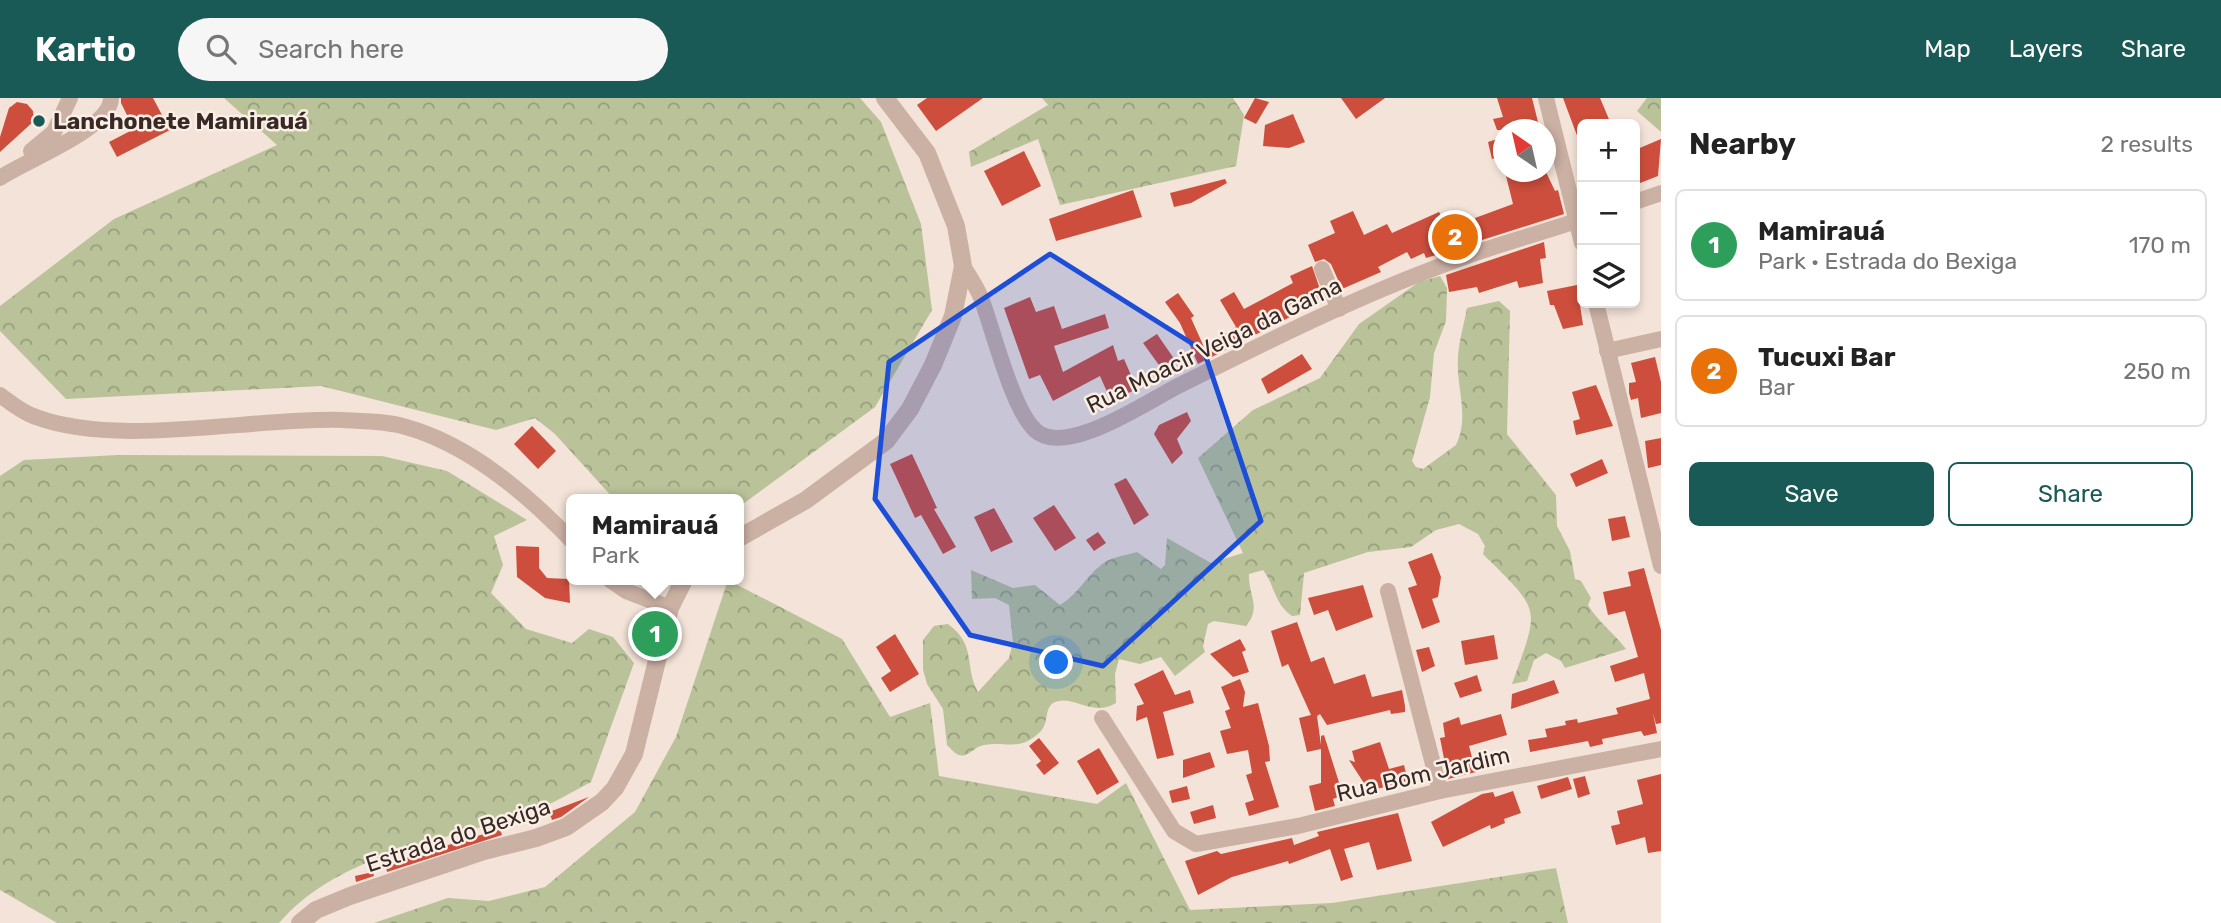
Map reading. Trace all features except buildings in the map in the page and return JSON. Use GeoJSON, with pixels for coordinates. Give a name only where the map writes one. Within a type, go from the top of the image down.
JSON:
{"type":"FeatureCollection","features":[{"type":"Feature","properties":{"kind":"street"},"geometry":{"type":"LineString","coordinates":[[0,170],[45,141],[54,132],[70,98]]}},
{"type":"Feature","properties":{"kind":"street"},"geometry":{"type":"LineString","coordinates":[[0,178],[85,130],[108,110],[111,98]]}},
{"type":"Feature","properties":{"kind":"street"},"geometry":{"type":"LineString","coordinates":[[744,535],[806,499],[886,441],[910,409],[933,365],[953,316],[963,266],[956,226],[927,153],[885,98]]}},
{"type":"Feature","properties":{"kind":"street"},"geometry":{"type":"LineString","coordinates":[[1546,98],[1577,209]]}},
{"type":"Feature","properties":{"kind":"street"},"geometry":{"type":"LineString","coordinates":[[1640,200],[1661,193]]}},
{"type":"Feature","properties":{"kind":"street","name":"Rua Moacir Veiga da Gama"},"geometry":{"type":"LineString","coordinates":[[963,266],[980,296],[1015,396],[1035,430],[1054,440],[1077,436],[1115,420],[1180,385],[1339,309],[1451,261],[1577,221]]}},
{"type":"Feature","properties":{"kind":"street"},"geometry":{"type":"LineString","coordinates":[[1322,269],[1339,309]]}},
{"type":"Feature","properties":{"kind":"street"},"geometry":{"type":"LineString","coordinates":[[1597,308],[1607,351],[1654,509],[1661,566]]}},
{"type":"Feature","properties":{"kind":"street"},"geometry":{"type":"LineString","coordinates":[[1607,351],[1661,339]]}},
{"type":"Feature","properties":{"kind":"street"},"geometry":{"type":"LineString","coordinates":[[0,395],[35,417],[64,426],[89,428],[132,430],[323,419],[405,426],[454,447],[482,464],[542,510],[566,535]]}},
{"type":"Feature","properties":{"kind":"street"},"geometry":{"type":"LineString","coordinates":[[617,585],[670,608]]}},
{"type":"Feature","properties":{"kind":"street","name":"Estrada do Bexiga"},"geometry":{"type":"LineString","coordinates":[[300,923],[316,910],[350,896],[566,827],[602,802],[615,788],[634,754],[670,608],[682,585]]}},
{"type":"Feature","properties":{"kind":"street"},"geometry":{"type":"LineString","coordinates":[[1388,591],[1440,791]]}},
{"type":"Feature","properties":{"kind":"street","name":"Rua Bom Jardim"},"geometry":{"type":"LineString","coordinates":[[1102,718],[1174,831],[1182,839],[1196,844],[1298,826],[1440,791],[1661,749]]}},
{"type":"Feature","properties":{"kind":"highlighted area"},"geometry":{"type":"Polygon","coordinates":[[[1050,254],[1204,351],[1261,521],[1103,666],[970,635],[875,499],[889,362],[1050,254]]]}},
{"type":"Feature","properties":{"kind":"green space"},"geometry":{"type":"Polygon","coordinates":[[[224,98],[860,98],[881,122],[921,224],[932,310],[875,407],[744,503],[744,494],[609,494],[555,434],[535,418],[496,430],[321,386],[66,399],[0,331],[0,306],[114,219],[277,145],[224,98]]]}},
{"type":"Feature","properties":{"kind":"green space"},"geometry":{"type":"Polygon","coordinates":[[[1042,98],[1233,98],[1244,115],[1236,166],[1060,205],[1038,139],[971,167],[969,152],[1048,105],[1042,98]]]}},
{"type":"Feature","properties":{"kind":"green space"},"geometry":{"type":"Polygon","coordinates":[[[1647,98],[1661,98],[1661,132],[1637,111],[1647,98]]]}},
{"type":"Feature","properties":{"kind":"green space"},"geometry":{"type":"Polygon","coordinates":[[[1440,276],[1447,288],[1446,321],[1434,353],[1430,397],[1412,461],[1416,467],[1423,469],[1456,445],[1462,423],[1458,357],[1467,308],[1499,301],[1510,311],[1507,434],[1556,495],[1557,526],[1570,551],[1575,579],[1581,581],[1591,598],[1588,605],[1592,611],[1626,649],[1565,668],[1561,661],[1546,653],[1534,660],[1527,681],[1512,684],[1528,639],[1530,612],[1516,588],[1483,554],[1485,546],[1478,534],[1459,524],[1436,530],[1411,547],[1368,552],[1304,573],[1300,615],[1292,616],[1286,611],[1263,570],[1249,574],[1254,607],[1246,626],[1214,621],[1208,624],[1203,646],[1205,652],[1175,676],[1161,657],[1140,664],[1119,659],[1115,674],[1116,703],[1099,708],[1067,701],[1053,703],[1048,709],[1043,729],[1033,738],[1019,744],[984,745],[962,756],[947,745],[943,709],[927,684],[923,669],[923,640],[934,626],[948,624],[957,632],[967,648],[971,674],[978,692],[1009,658],[1013,642],[1009,605],[995,598],[972,599],[971,570],[1013,588],[1035,585],[1060,605],[1098,567],[1112,559],[1137,552],[1161,569],[1165,565],[1167,538],[1211,563],[1243,553],[1198,458],[1253,410],[1320,378],[1359,324],[1419,282],[1440,276]]]}},
{"type":"Feature","properties":{"kind":"green space"},"geometry":{"type":"Polygon","coordinates":[[[118,455],[382,456],[447,471],[527,520],[494,536],[503,565],[491,593],[526,629],[572,643],[589,629],[613,637],[634,663],[591,782],[528,813],[394,852],[362,865],[331,880],[303,899],[279,923],[57,923],[0,890],[0,476],[24,460],[118,455]]]}},
{"type":"Feature","properties":{"kind":"green space"},"geometry":{"type":"Polygon","coordinates":[[[726,585],[738,585],[842,639],[890,717],[930,703],[939,776],[1097,804],[1126,783],[1190,910],[1332,903],[1556,868],[1568,923],[374,923],[448,898],[489,901],[545,887],[635,812],[676,737],[726,585]]]}},
{"type":"Feature","properties":{"kind":"place","name":"Lanchonete Mamirauá"},"geometry":{"type":"Point","coordinates":[39,121]}},
{"type":"Feature","properties":{"kind":"place","name":"Tucuxi Bar"},"geometry":{"type":"Point","coordinates":[1455,237]}},
{"type":"Feature","properties":{"kind":"place","name":"Mamirauá"},"geometry":{"type":"Point","coordinates":[655,634]}}]}
